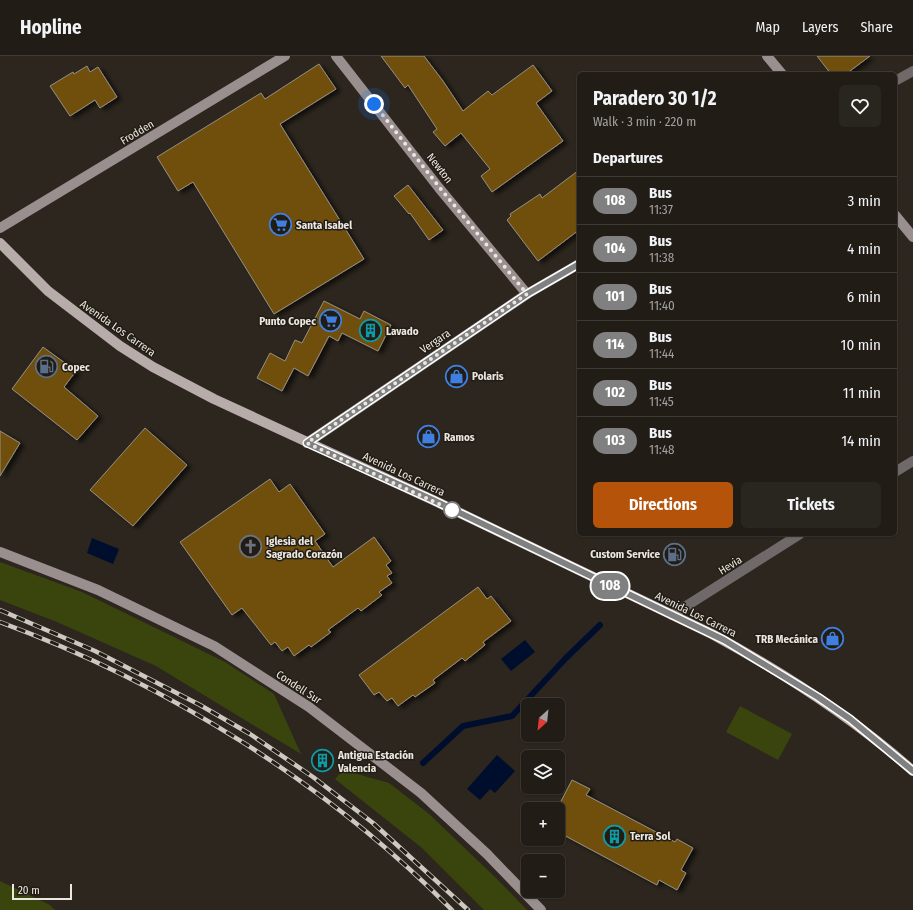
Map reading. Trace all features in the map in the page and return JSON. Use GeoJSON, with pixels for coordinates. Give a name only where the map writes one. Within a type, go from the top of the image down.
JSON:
{"type":"FeatureCollection","features":[{"type":"Feature","properties":{"kind":"main road","name":"Avenida Los Carrera"},"geometry":{"type":"LineString","coordinates":[[0,243],[48,291],[120,346],[153,367],[214,399],[433,500],[672,615],[747,653],[818,697],[850,719],[913,770]]}},
{"type":"Feature","properties":{"kind":"street","name":"Frodden"},"geometry":{"type":"LineString","coordinates":[[0,228],[285,56]]}},
{"type":"Feature","properties":{"kind":"street","name":"Newton"},"geometry":{"type":"LineString","coordinates":[[336,56],[434,182],[527,294]]}},
{"type":"Feature","properties":{"kind":"street"},"geometry":{"type":"LineString","coordinates":[[767,56],[780,72]]}},
{"type":"Feature","properties":{"kind":"street"},"geometry":{"type":"LineString","coordinates":[[897,80],[913,71]]}},
{"type":"Feature","properties":{"kind":"street"},"geometry":{"type":"LineString","coordinates":[[897,217],[913,237]]}},
{"type":"Feature","properties":{"kind":"street","name":"Vergara"},"geometry":{"type":"LineString","coordinates":[[307,443],[527,294],[577,265]]}},
{"type":"Feature","properties":{"kind":"street"},"geometry":{"type":"LineString","coordinates":[[897,471],[913,461]]}},
{"type":"Feature","properties":{"kind":"street","name":"Hevia"},"geometry":{"type":"LineString","coordinates":[[672,615],[797,536]]}},
{"type":"Feature","properties":{"kind":"street","name":"Condell Sur"},"geometry":{"type":"LineString","coordinates":[[0,552],[98,590],[214,646],[309,707],[421,793],[487,854],[541,910]]}},
{"type":"Feature","properties":{"kind":"green space"},"geometry":{"type":"Polygon","coordinates":[[[0,562],[82,592],[225,662],[274,694],[301,754],[156,666],[57,622],[0,600],[0,562]]]}},
{"type":"Feature","properties":{"kind":"green space"},"geometry":{"type":"Polygon","coordinates":[[[740,706],[792,734],[778,760],[726,732],[740,706]]]}},
{"type":"Feature","properties":{"kind":"green space"},"geometry":{"type":"Polygon","coordinates":[[[343,770],[389,783],[428,813],[527,910],[484,910],[422,848],[335,779],[343,770]]]}},
{"type":"Feature","properties":{"kind":"green space"},"geometry":{"type":"Polygon","coordinates":[[[0,881],[50,905],[55,910],[0,910],[0,881]]]}},
{"type":"Feature","properties":{"kind":"water"},"geometry":{"type":"Polygon","coordinates":[[[92,538],[119,549],[113,564],[87,553],[92,538]]]}},
{"type":"Feature","properties":{"kind":"water"},"geometry":{"type":"Polygon","coordinates":[[[525,640],[535,652],[511,671],[501,659],[525,640]]]}},
{"type":"Feature","properties":{"kind":"water"},"geometry":{"type":"Polygon","coordinates":[[[497,755],[515,771],[495,793],[490,789],[480,800],[467,789],[497,755]]]}},
{"type":"Feature","properties":{"kind":"building"},"geometry":{"type":"Polygon","coordinates":[[[381,56],[424,56],[463,111],[488,91],[492,95],[533,65],[552,91],[536,103],[563,141],[492,192],[481,176],[490,169],[461,133],[445,146],[433,132],[437,129],[408,85],[405,88],[381,56]]]}},
{"type":"Feature","properties":{"kind":"building"},"geometry":{"type":"Polygon","coordinates":[[[817,56],[870,56],[849,72],[829,72],[817,56]]]}},
{"type":"Feature","properties":{"kind":"building","name":"Santa Isabel"},"geometry":{"type":"Polygon","coordinates":[[[319,64],[336,89],[280,124],[364,259],[274,314],[193,182],[178,191],[157,157],[261,93],[265,99],[319,64]]]}},
{"type":"Feature","properties":{"kind":"building"},"geometry":{"type":"Polygon","coordinates":[[[87,66],[90,72],[98,67],[117,97],[100,108],[95,100],[70,116],[50,86],[73,72],[74,74],[87,66]]]}},
{"type":"Feature","properties":{"kind":"building"},"geometry":{"type":"Polygon","coordinates":[[[577,172],[577,232],[538,261],[507,220],[511,216],[510,214],[540,194],[542,198],[577,172]]]}},
{"type":"Feature","properties":{"kind":"building"},"geometry":{"type":"Polygon","coordinates":[[[408,185],[443,230],[429,240],[410,213],[409,214],[394,196],[408,185]]]}},
{"type":"Feature","properties":{"kind":"building"},"geometry":{"type":"Polygon","coordinates":[[[324,301],[360,319],[364,311],[391,325],[378,351],[342,333],[338,341],[329,336],[308,376],[294,368],[282,391],[257,378],[270,353],[285,361],[295,340],[302,343],[324,301]]]}},
{"type":"Feature","properties":{"kind":"building"},"geometry":{"type":"Polygon","coordinates":[[[43,347],[76,371],[64,387],[98,416],[77,440],[12,389],[43,347]]]}},
{"type":"Feature","properties":{"kind":"building"},"geometry":{"type":"Polygon","coordinates":[[[145,428],[187,465],[133,526],[90,490],[145,428]]]}},
{"type":"Feature","properties":{"kind":"building"},"geometry":{"type":"Polygon","coordinates":[[[0,431],[20,443],[0,476],[0,431]]]}},
{"type":"Feature","properties":{"kind":"building"},"geometry":{"type":"Polygon","coordinates":[[[270,479],[279,492],[290,484],[325,534],[315,541],[333,567],[374,537],[391,561],[386,565],[392,573],[387,576],[392,583],[379,592],[382,595],[361,611],[358,608],[328,630],[331,632],[311,647],[309,645],[294,656],[288,647],[282,651],[275,642],[271,645],[242,608],[232,615],[180,542],[270,479]]]}},
{"type":"Feature","properties":{"kind":"building"},"geometry":{"type":"Polygon","coordinates":[[[478,587],[487,599],[491,596],[511,621],[483,642],[485,645],[465,661],[462,658],[433,680],[435,683],[415,697],[413,695],[398,706],[392,698],[387,701],[379,692],[374,695],[359,675],[478,587]]]}},
{"type":"Feature","properties":{"kind":"building","name":"Terra Sol"},"geometry":{"type":"Polygon","coordinates":[[[572,780],[590,789],[586,795],[675,842],[677,839],[693,848],[681,870],[686,873],[677,890],[659,880],[657,885],[565,836],[565,802],[561,802],[572,780]]]}},
{"type":"Feature","properties":{"kind":"waterway"},"geometry":{"type":"LineString","coordinates":[[423,763],[463,726],[512,716],[566,658],[600,625]]}},
{"type":"Feature","properties":{"kind":"railway"},"geometry":{"type":"LineString","coordinates":[[0,610],[95,651],[200,705],[250,734],[313,777],[373,823],[468,910]]}},
{"type":"Feature","properties":{"kind":"railway"},"geometry":{"type":"LineString","coordinates":[[0,622],[62,647],[123,675],[183,707],[242,742],[298,780],[352,820],[404,864],[452,910]]}},
{"type":"Feature","properties":{"kind":"bus line","name":"108"},"geometry":{"type":"LineString","coordinates":[[577,265],[527,294],[420,365],[307,443],[433,500],[724,640],[818,697],[850,719],[913,771]]}},
{"type":"Feature","properties":{"kind":"place","name":"Santa Isabel"},"geometry":{"type":"Point","coordinates":[281,225]}},
{"type":"Feature","properties":{"kind":"place","name":"Punto Copec"},"geometry":{"type":"Point","coordinates":[331,321]}},
{"type":"Feature","properties":{"kind":"place","name":"Lavado"},"geometry":{"type":"Point","coordinates":[371,331]}},
{"type":"Feature","properties":{"kind":"place","name":"Copec"},"geometry":{"type":"Point","coordinates":[47,367]}},
{"type":"Feature","properties":{"kind":"place","name":"Polaris"},"geometry":{"type":"Point","coordinates":[457,376]}},
{"type":"Feature","properties":{"kind":"place","name":"Ramos"},"geometry":{"type":"Point","coordinates":[429,437]}},
{"type":"Feature","properties":{"kind":"place","name":"Iglesia del Sagrado Corazón"},"geometry":{"type":"Point","coordinates":[251,547]}},
{"type":"Feature","properties":{"kind":"place","name":"Custom Service"},"geometry":{"type":"Point","coordinates":[675,554]}},
{"type":"Feature","properties":{"kind":"place","name":"TRB Mecánica"},"geometry":{"type":"Point","coordinates":[833,639]}},
{"type":"Feature","properties":{"kind":"place","name":"Antigua Estación Valencia"},"geometry":{"type":"Point","coordinates":[323,761]}},
{"type":"Feature","properties":{"kind":"place","name":"Terra Sol"},"geometry":{"type":"Point","coordinates":[615,836]}},
{"type":"Feature","properties":{"kind":"route"},"geometry":{"type":"LineString","coordinates":[[374,104],[440,188],[527,294],[420,365],[307,443],[452,510]]}}]}
